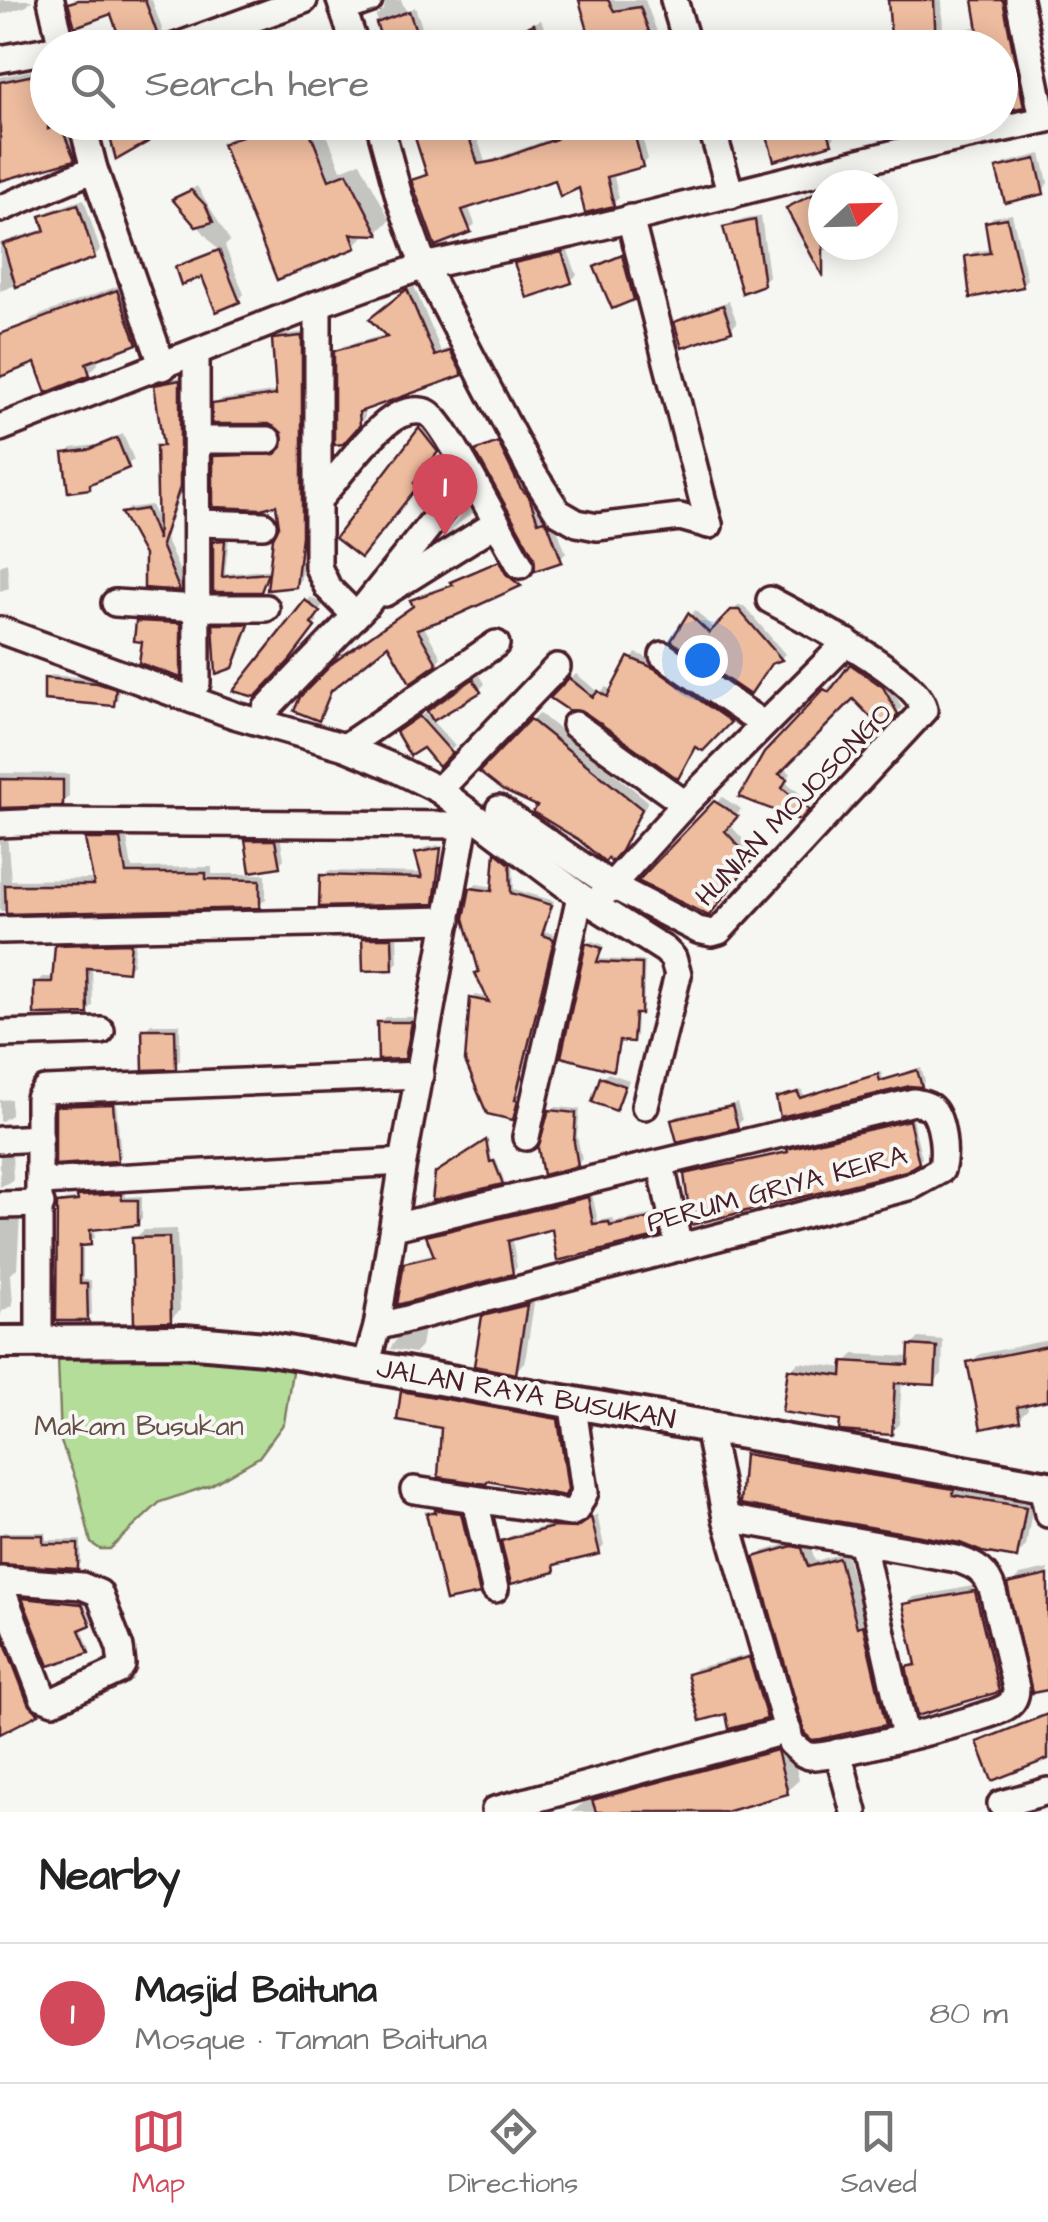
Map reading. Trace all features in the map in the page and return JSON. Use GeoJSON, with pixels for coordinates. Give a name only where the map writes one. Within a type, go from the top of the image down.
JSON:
{"type":"FeatureCollection","features":[{"type":"Feature","properties":{"kind":"street"},"geometry":{"type":"LineString","coordinates":[[51,0],[57,30]]}},
{"type":"Feature","properties":{"kind":"street"},"geometry":{"type":"LineString","coordinates":[[222,30],[304,0]]}},
{"type":"Feature","properties":{"kind":"street"},"geometry":{"type":"LineString","coordinates":[[350,30],[342,5],[369,0]]}},
{"type":"Feature","properties":{"kind":"street"},"geometry":{"type":"LineString","coordinates":[[674,0],[683,30]]}},
{"type":"Feature","properties":{"kind":"street"},"geometry":{"type":"LineString","coordinates":[[1018,125],[1046,119],[1019,0]]}},
{"type":"Feature","properties":{"kind":"street"},"geometry":{"type":"LineString","coordinates":[[0,59],[30,53]]}},
{"type":"Feature","properties":{"kind":"street"},"geometry":{"type":"LineString","coordinates":[[87,140],[163,366]]}},
{"type":"Feature","properties":{"kind":"street"},"geometry":{"type":"LineString","coordinates":[[384,140],[424,266],[530,470],[558,512],[577,523],[598,527],[680,517],[708,525],[630,218]]}},
{"type":"Feature","properties":{"kind":"street"},"geometry":{"type":"LineString","coordinates":[[715,140],[730,194]]}},
{"type":"Feature","properties":{"kind":"street"},"geometry":{"type":"LineString","coordinates":[[0,428],[424,266],[949,140]]}},
{"type":"Feature","properties":{"kind":"street"},"geometry":{"type":"LineString","coordinates":[[0,209],[94,169]]}},
{"type":"Feature","properties":{"kind":"street"},"geometry":{"type":"LineString","coordinates":[[318,304],[318,567],[328,588],[361,610]]}},
{"type":"Feature","properties":{"kind":"street"},"geometry":{"type":"LineString","coordinates":[[196,354],[197,683]]}},
{"type":"Feature","properties":{"kind":"street"},"geometry":{"type":"LineString","coordinates":[[318,499],[390,420],[414,411],[426,412],[447,432],[520,565]]}},
{"type":"Feature","properties":{"kind":"street"},"geometry":{"type":"LineString","coordinates":[[198,440],[268,440]]}},
{"type":"Feature","properties":{"kind":"street"},"geometry":{"type":"LineString","coordinates":[[266,708],[361,610],[468,476]]}},
{"type":"Feature","properties":{"kind":"street"},"geometry":{"type":"LineString","coordinates":[[199,523],[263,526]]}},
{"type":"Feature","properties":{"kind":"street"},"geometry":{"type":"LineString","coordinates":[[361,610],[495,524]]}},
{"type":"Feature","properties":{"kind":"street","name":"HUNIAN MOJOSONGO"},"geometry":{"type":"LineString","coordinates":[[500,809],[595,895],[704,933],[718,930],[924,710],[919,695],[847,642],[770,600]]}},
{"type":"Feature","properties":{"kind":"street"},"geometry":{"type":"LineString","coordinates":[[115,603],[266,608]]}},
{"type":"Feature","properties":{"kind":"street"},"geometry":{"type":"LineString","coordinates":[[0,630],[234,715],[345,747],[439,790],[465,818],[595,895],[665,950],[676,966],[678,975],[645,1106]]}},
{"type":"Feature","properties":{"kind":"street"},"geometry":{"type":"LineString","coordinates":[[526,1136],[595,895],[847,642]]}},
{"type":"Feature","properties":{"kind":"street"},"geometry":{"type":"LineString","coordinates":[[345,747],[496,644]]}},
{"type":"Feature","properties":{"kind":"street"},"geometry":{"type":"LineString","coordinates":[[663,655],[763,724]]}},
{"type":"Feature","properties":{"kind":"street"},"geometry":{"type":"LineString","coordinates":[[439,790],[557,668]]}},
{"type":"Feature","properties":{"kind":"street"},"geometry":{"type":"LineString","coordinates":[[575,725],[685,804]]}},
{"type":"Feature","properties":{"kind":"street"},"geometry":{"type":"LineString","coordinates":[[0,824],[465,818]]}},
{"type":"Feature","properties":{"kind":"street"},"geometry":{"type":"LineString","coordinates":[[366,1365],[377,1327],[402,1162],[465,818]]}},
{"type":"Feature","properties":{"kind":"street"},"geometry":{"type":"LineString","coordinates":[[0,930],[448,920]]}},
{"type":"Feature","properties":{"kind":"street"},"geometry":{"type":"LineString","coordinates":[[0,1034],[101,1031]]}},
{"type":"Feature","properties":{"kind":"street"},"geometry":{"type":"LineString","coordinates":[[39,1343],[39,1098],[45,1090],[420,1075]]}},
{"type":"Feature","properties":{"kind":"street","name":"PERUM GRIYA KEIRA"},"geometry":{"type":"LineString","coordinates":[[377,1327],[912,1186],[941,1170],[944,1161],[939,1124],[934,1110],[914,1102],[661,1166],[394,1227]]}},
{"type":"Feature","properties":{"kind":"street"},"geometry":{"type":"LineString","coordinates":[[0,1140],[40,1138]]}},
{"type":"Feature","properties":{"kind":"street"},"geometry":{"type":"LineString","coordinates":[[0,1205],[41,1193],[402,1162]]}},
{"type":"Feature","properties":{"kind":"street"},"geometry":{"type":"LineString","coordinates":[[661,1166],[679,1248]]}},
{"type":"Feature","properties":{"kind":"street","name":"JALAN RAYA BUSUKAN"},"geometry":{"type":"LineString","coordinates":[[0,1342],[184,1341],[265,1348],[572,1400],[1046,1496]]}},
{"type":"Feature","properties":{"kind":"street"},"geometry":{"type":"LineString","coordinates":[[414,1490],[535,1508],[576,1510],[584,1499],[572,1400]]}},
{"type":"Feature","properties":{"kind":"street"},"geometry":{"type":"LineString","coordinates":[[708,1428],[726,1518],[791,1743],[801,1752],[809,1756],[838,1752],[905,1736],[1002,1710],[1016,1696],[989,1578],[979,1568],[957,1559],[726,1518]]}},
{"type":"Feature","properties":{"kind":"street"},"geometry":{"type":"LineString","coordinates":[[475,1500],[496,1589]]}},
{"type":"Feature","properties":{"kind":"street"},"geometry":{"type":"LineString","coordinates":[[483,1534],[535,1508]]}},
{"type":"Feature","properties":{"kind":"street"},"geometry":{"type":"LineString","coordinates":[[862,1544],[905,1736]]}},
{"type":"Feature","properties":{"kind":"street"},"geometry":{"type":"LineString","coordinates":[[0,1582],[82,1586],[100,1593],[120,1648],[122,1665],[118,1671],[53,1701],[43,1698],[0,1582]]}},
{"type":"Feature","properties":{"kind":"street"},"geometry":{"type":"LineString","coordinates":[[496,1810],[788,1730]]}},
{"type":"Feature","properties":{"kind":"street"},"geometry":{"type":"LineString","coordinates":[[838,1752],[854,1812]]}},
{"type":"Feature","properties":{"kind":"street"},"geometry":{"type":"LineString","coordinates":[[1001,1804],[1048,1791]]}},
{"type":"Feature","properties":{"kind":"green space","name":"Makam Busukan"},"geometry":{"type":"Polygon","coordinates":[[[144,1346],[293,1365],[284,1423],[259,1457],[211,1485],[160,1502],[110,1549],[100,1549],[91,1543],[77,1483],[61,1442],[58,1357],[61,1350],[144,1346]]]}},
{"type":"Feature","properties":{"kind":"building"},"geometry":{"type":"Polygon","coordinates":[[[145,0],[156,30],[117,30],[111,14],[75,27],[68,3],[145,0]]]}},
{"type":"Feature","properties":{"kind":"building"},"geometry":{"type":"Polygon","coordinates":[[[579,0],[608,0],[614,11],[640,7],[648,30],[588,30],[579,0]]]}},
{"type":"Feature","properties":{"kind":"building"},"geometry":{"type":"Polygon","coordinates":[[[888,0],[934,0],[935,30],[890,30],[888,0]]]}},
{"type":"Feature","properties":{"kind":"building"},"geometry":{"type":"Polygon","coordinates":[[[973,0],[1003,0],[1009,30],[978,30],[973,0]]]}},
{"type":"Feature","properties":{"kind":"building"},"geometry":{"type":"Polygon","coordinates":[[[409,11],[416,30],[379,30],[376,23],[409,11]]]}},
{"type":"Feature","properties":{"kind":"building"},"geometry":{"type":"Polygon","coordinates":[[[30,76],[30,140],[67,140],[75,160],[0,181],[0,82],[30,76]]]}},
{"type":"Feature","properties":{"kind":"building"},"geometry":{"type":"Polygon","coordinates":[[[1018,76],[1024,107],[1018,108],[1018,76]]]}},
{"type":"Feature","properties":{"kind":"building"},"geometry":{"type":"Polygon","coordinates":[[[111,140],[151,140],[116,160],[111,140]]]}},
{"type":"Feature","properties":{"kind":"building"},"geometry":{"type":"Polygon","coordinates":[[[232,140],[313,140],[329,180],[347,173],[379,235],[351,234],[356,248],[277,280],[222,144],[232,140]]]}},
{"type":"Feature","properties":{"kind":"building"},"geometry":{"type":"Polygon","coordinates":[[[416,140],[470,140],[478,164],[553,140],[636,140],[643,167],[607,177],[614,206],[585,213],[579,188],[560,197],[555,180],[462,210],[471,232],[435,246],[411,180],[427,175],[416,140]]]}},
{"type":"Feature","properties":{"kind":"building"},"geometry":{"type":"Polygon","coordinates":[[[768,140],[831,140],[832,144],[774,161],[768,140]]]}},
{"type":"Feature","properties":{"kind":"building"},"geometry":{"type":"Polygon","coordinates":[[[1036,159],[1044,194],[1005,203],[996,168],[1036,159]]]}},
{"type":"Feature","properties":{"kind":"building"},"geometry":{"type":"Polygon","coordinates":[[[191,190],[206,206],[213,222],[196,227],[172,199],[191,190]]]}},
{"type":"Feature","properties":{"kind":"building"},"geometry":{"type":"Polygon","coordinates":[[[808,197],[808,249],[786,208],[808,197]]]}},
{"type":"Feature","properties":{"kind":"building"},"geometry":{"type":"Polygon","coordinates":[[[78,204],[95,258],[16,287],[3,244],[45,231],[40,216],[78,204]]]}},
{"type":"Feature","properties":{"kind":"building"},"geometry":{"type":"Polygon","coordinates":[[[1007,218],[1023,287],[970,298],[965,256],[990,253],[985,222],[1007,218]]]}},
{"type":"Feature","properties":{"kind":"building"},"geometry":{"type":"Polygon","coordinates":[[[755,220],[764,285],[742,293],[723,227],[755,220]]]}},
{"type":"Feature","properties":{"kind":"building"},"geometry":{"type":"Polygon","coordinates":[[[219,250],[240,302],[216,312],[202,277],[181,285],[175,267],[219,250]]]}},
{"type":"Feature","properties":{"kind":"building"},"geometry":{"type":"Polygon","coordinates":[[[562,252],[572,283],[527,298],[514,263],[562,252]]]}},
{"type":"Feature","properties":{"kind":"building"},"geometry":{"type":"Polygon","coordinates":[[[622,255],[634,300],[612,309],[594,267],[622,255]]]}},
{"type":"Feature","properties":{"kind":"building"},"geometry":{"type":"Polygon","coordinates":[[[814,260],[823,260],[823,277],[814,260]]]}},
{"type":"Feature","properties":{"kind":"building"},"geometry":{"type":"Polygon","coordinates":[[[407,289],[435,356],[450,351],[463,375],[359,412],[360,425],[343,444],[334,445],[334,351],[387,337],[369,319],[407,289]]]}},
{"type":"Feature","properties":{"kind":"building"},"geometry":{"type":"Polygon","coordinates":[[[117,290],[137,344],[86,363],[90,375],[46,393],[35,363],[0,377],[0,334],[117,290]]]}},
{"type":"Feature","properties":{"kind":"building"},"geometry":{"type":"Polygon","coordinates":[[[723,305],[732,331],[682,348],[674,322],[723,305]]]}},
{"type":"Feature","properties":{"kind":"building"},"geometry":{"type":"Polygon","coordinates":[[[302,336],[302,536],[296,587],[267,590],[273,538],[279,526],[276,505],[261,509],[213,507],[213,456],[275,454],[282,447],[282,433],[269,424],[212,424],[212,404],[276,395],[272,339],[302,336]]]}},
{"type":"Feature","properties":{"kind":"building"},"geometry":{"type":"Polygon","coordinates":[[[180,380],[180,487],[161,545],[180,591],[144,588],[144,555],[121,513],[146,509],[158,540],[156,446],[163,446],[154,385],[180,380]]]}},
{"type":"Feature","properties":{"kind":"building"},"geometry":{"type":"Polygon","coordinates":[[[419,428],[438,452],[414,483],[418,486],[361,558],[335,538],[419,428]]]}},
{"type":"Feature","properties":{"kind":"building"},"geometry":{"type":"Polygon","coordinates":[[[117,438],[129,468],[90,484],[90,489],[68,492],[63,453],[88,450],[117,438]]]}},
{"type":"Feature","properties":{"kind":"building"},"geometry":{"type":"Polygon","coordinates":[[[498,442],[529,497],[538,522],[544,520],[548,524],[562,562],[535,571],[534,557],[475,451],[498,442]]]}},
{"type":"Feature","properties":{"kind":"building"},"geometry":{"type":"Polygon","coordinates":[[[225,540],[222,577],[268,573],[261,592],[213,592],[213,541],[225,540]]]}},
{"type":"Feature","properties":{"kind":"building"},"geometry":{"type":"Polygon","coordinates":[[[499,561],[506,574],[521,586],[417,629],[437,664],[410,683],[388,645],[331,691],[319,721],[294,711],[300,697],[334,662],[413,606],[410,600],[453,585],[450,582],[499,561]]]}},
{"type":"Feature","properties":{"kind":"building"},"geometry":{"type":"Polygon","coordinates":[[[305,600],[320,612],[311,624],[315,627],[290,660],[255,697],[233,691],[305,600]]]}},
{"type":"Feature","properties":{"kind":"building"},"geometry":{"type":"Polygon","coordinates":[[[731,610],[739,610],[782,660],[771,664],[750,695],[671,641],[688,613],[709,633],[731,610]]]}},
{"type":"Feature","properties":{"kind":"building"},"geometry":{"type":"Polygon","coordinates":[[[136,621],[181,623],[181,678],[139,663],[142,642],[134,641],[136,621]]]}},
{"type":"Feature","properties":{"kind":"building"},"geometry":{"type":"Polygon","coordinates":[[[213,624],[249,624],[233,668],[216,674],[213,624]]]}},
{"type":"Feature","properties":{"kind":"building"},"geometry":{"type":"Polygon","coordinates":[[[628,657],[654,668],[731,722],[703,751],[695,747],[678,779],[584,712],[568,710],[550,698],[569,678],[593,697],[598,691],[607,697],[628,657]]]}},
{"type":"Feature","properties":{"kind":"building"},"geometry":{"type":"Polygon","coordinates":[[[850,664],[883,687],[898,714],[883,730],[853,699],[779,774],[787,779],[782,788],[809,810],[800,820],[739,797],[764,753],[824,689],[829,692],[850,664]]]}},
{"type":"Feature","properties":{"kind":"building"},"geometry":{"type":"Polygon","coordinates":[[[44,678],[97,683],[116,689],[114,706],[44,700],[44,678]]]}},
{"type":"Feature","properties":{"kind":"building"},"geometry":{"type":"Polygon","coordinates":[[[473,679],[481,692],[433,721],[427,711],[473,679]]]}},
{"type":"Feature","properties":{"kind":"building"},"geometry":{"type":"Polygon","coordinates":[[[419,716],[452,753],[439,767],[423,748],[410,756],[396,732],[419,716]]]}},
{"type":"Feature","properties":{"kind":"building"},"geometry":{"type":"Polygon","coordinates":[[[530,719],[642,809],[621,851],[611,862],[608,858],[605,862],[579,840],[533,812],[537,806],[502,790],[479,772],[530,719]]]}},
{"type":"Feature","properties":{"kind":"building"},"geometry":{"type":"Polygon","coordinates":[[[0,779],[63,780],[63,806],[0,808],[0,779]]]}},
{"type":"Feature","properties":{"kind":"building"},"geometry":{"type":"Polygon","coordinates":[[[714,801],[738,816],[725,831],[752,860],[709,916],[638,881],[714,801]]]}},
{"type":"Feature","properties":{"kind":"building"},"geometry":{"type":"Polygon","coordinates":[[[85,839],[120,839],[126,873],[206,873],[206,879],[260,880],[260,908],[6,914],[5,885],[94,885],[85,839]]]}},
{"type":"Feature","properties":{"kind":"building"},"geometry":{"type":"Polygon","coordinates":[[[245,840],[275,840],[280,867],[250,872],[245,840]]]}},
{"type":"Feature","properties":{"kind":"building"},"geometry":{"type":"Polygon","coordinates":[[[441,848],[434,904],[319,907],[320,875],[422,878],[415,853],[441,848]]]}},
{"type":"Feature","properties":{"kind":"building"},"geometry":{"type":"Polygon","coordinates":[[[495,852],[510,864],[511,893],[552,905],[542,935],[554,939],[513,1120],[487,1114],[465,1061],[470,998],[489,1002],[475,973],[479,972],[464,918],[470,888],[492,891],[495,852]]]}},
{"type":"Feature","properties":{"kind":"building"},"geometry":{"type":"Polygon","coordinates":[[[362,938],[392,938],[393,970],[363,971],[362,938]]]}},
{"type":"Feature","properties":{"kind":"building"},"geometry":{"type":"Polygon","coordinates":[[[131,943],[128,972],[87,968],[88,1014],[34,1015],[34,982],[52,982],[55,945],[131,943]]]}},
{"type":"Feature","properties":{"kind":"building"},"geometry":{"type":"Polygon","coordinates":[[[586,943],[602,948],[597,962],[642,964],[641,1014],[635,1014],[633,1042],[619,1041],[614,1071],[561,1057],[586,943]]]}},
{"type":"Feature","properties":{"kind":"building"},"geometry":{"type":"Polygon","coordinates":[[[377,1022],[412,1022],[405,1059],[378,1060],[377,1022]]]}},
{"type":"Feature","properties":{"kind":"building"},"geometry":{"type":"Polygon","coordinates":[[[142,1029],[175,1029],[176,1069],[143,1070],[142,1029]]]}},
{"type":"Feature","properties":{"kind":"building"},"geometry":{"type":"Polygon","coordinates":[[[917,1070],[922,1087],[910,1086],[780,1117],[776,1098],[798,1092],[800,1098],[878,1074],[880,1081],[917,1070]]]}},
{"type":"Feature","properties":{"kind":"building"},"geometry":{"type":"Polygon","coordinates":[[[600,1077],[625,1086],[616,1111],[592,1102],[600,1077]]]}},
{"type":"Feature","properties":{"kind":"building"},"geometry":{"type":"Polygon","coordinates":[[[113,1104],[118,1161],[55,1165],[55,1106],[113,1104]]]}},
{"type":"Feature","properties":{"kind":"building"},"geometry":{"type":"Polygon","coordinates":[[[732,1106],[738,1128],[677,1142],[671,1120],[732,1106]]]}},
{"type":"Feature","properties":{"kind":"building"},"geometry":{"type":"Polygon","coordinates":[[[549,1110],[576,1113],[574,1142],[578,1166],[543,1175],[538,1148],[549,1110]]]}},
{"type":"Feature","properties":{"kind":"building"},"geometry":{"type":"Polygon","coordinates":[[[909,1120],[919,1163],[906,1171],[691,1225],[684,1174],[909,1120]]]}},
{"type":"Feature","properties":{"kind":"building"},"geometry":{"type":"Polygon","coordinates":[[[486,1140],[490,1162],[494,1161],[503,1184],[432,1201],[435,1173],[486,1140]]]}},
{"type":"Feature","properties":{"kind":"building"},"geometry":{"type":"Polygon","coordinates":[[[121,1194],[122,1200],[138,1200],[138,1225],[90,1230],[91,1245],[80,1246],[80,1284],[87,1284],[88,1321],[56,1321],[57,1203],[78,1201],[77,1196],[121,1194]]]}},
{"type":"Feature","properties":{"kind":"building"},"geometry":{"type":"Polygon","coordinates":[[[588,1197],[593,1224],[609,1222],[610,1226],[656,1217],[660,1236],[557,1261],[552,1229],[508,1241],[513,1274],[397,1305],[404,1263],[434,1256],[426,1236],[588,1197]]]}},
{"type":"Feature","properties":{"kind":"building"},"geometry":{"type":"Polygon","coordinates":[[[169,1237],[171,1322],[134,1323],[132,1238],[169,1237]]]}},
{"type":"Feature","properties":{"kind":"building"},"geometry":{"type":"Polygon","coordinates":[[[527,1305],[516,1374],[474,1366],[482,1316],[527,1305]]]}},
{"type":"Feature","properties":{"kind":"building"},"geometry":{"type":"Polygon","coordinates":[[[909,1345],[937,1347],[935,1385],[895,1383],[892,1435],[839,1431],[840,1421],[782,1412],[788,1369],[842,1376],[843,1361],[908,1365],[909,1345]]]}},
{"type":"Feature","properties":{"kind":"building"},"geometry":{"type":"Polygon","coordinates":[[[1048,1346],[1048,1400],[1017,1407],[1020,1421],[981,1429],[967,1362],[1048,1346]]]}},
{"type":"Feature","properties":{"kind":"building"},"geometry":{"type":"Polygon","coordinates":[[[401,1391],[558,1419],[568,1489],[565,1496],[488,1481],[486,1484],[438,1477],[441,1428],[397,1420],[401,1391]]]}},
{"type":"Feature","properties":{"kind":"building"},"geometry":{"type":"Polygon","coordinates":[[[744,1454],[954,1489],[953,1495],[1026,1507],[1017,1558],[982,1552],[960,1543],[740,1504],[744,1454]]]}},
{"type":"Feature","properties":{"kind":"building"},"geometry":{"type":"Polygon","coordinates":[[[426,1513],[461,1513],[480,1594],[446,1601],[426,1513]]]}},
{"type":"Feature","properties":{"kind":"building"},"geometry":{"type":"Polygon","coordinates":[[[591,1517],[600,1554],[554,1565],[555,1572],[511,1584],[501,1541],[553,1527],[576,1528],[591,1517]]]}},
{"type":"Feature","properties":{"kind":"building"},"geometry":{"type":"Polygon","coordinates":[[[0,1535],[43,1535],[43,1544],[78,1544],[78,1569],[0,1564],[0,1535]]]}},
{"type":"Feature","properties":{"kind":"building"},"geometry":{"type":"Polygon","coordinates":[[[792,1546],[802,1548],[808,1567],[839,1558],[857,1627],[863,1625],[886,1725],[812,1740],[805,1734],[754,1557],[792,1546]]]}},
{"type":"Feature","properties":{"kind":"building"},"geometry":{"type":"Polygon","coordinates":[[[1048,1575],[1048,1690],[1032,1693],[1007,1584],[1048,1575]]]}},
{"type":"Feature","properties":{"kind":"building"},"geometry":{"type":"Polygon","coordinates":[[[975,1591],[999,1692],[917,1716],[906,1667],[916,1665],[903,1604],[975,1591]]]}},
{"type":"Feature","properties":{"kind":"building"},"geometry":{"type":"Polygon","coordinates":[[[22,1598],[82,1604],[91,1625],[79,1630],[89,1653],[49,1666],[22,1598]]]}},
{"type":"Feature","properties":{"kind":"building"},"geometry":{"type":"Polygon","coordinates":[[[0,1630],[28,1703],[39,1714],[0,1734],[0,1630]]]}},
{"type":"Feature","properties":{"kind":"building"},"geometry":{"type":"Polygon","coordinates":[[[749,1657],[767,1719],[729,1729],[726,1714],[700,1721],[687,1674],[749,1657]]]}},
{"type":"Feature","properties":{"kind":"building"},"geometry":{"type":"Polygon","coordinates":[[[1048,1714],[1048,1759],[992,1781],[977,1742],[1048,1714]]]}},
{"type":"Feature","properties":{"kind":"building"},"geometry":{"type":"Polygon","coordinates":[[[777,1750],[788,1794],[725,1812],[596,1812],[592,1800],[777,1750]]]}},
{"type":"Feature","properties":{"kind":"place","name":"Masjid Baituna"},"geometry":{"type":"Point","coordinates":[445,536]}}]}
